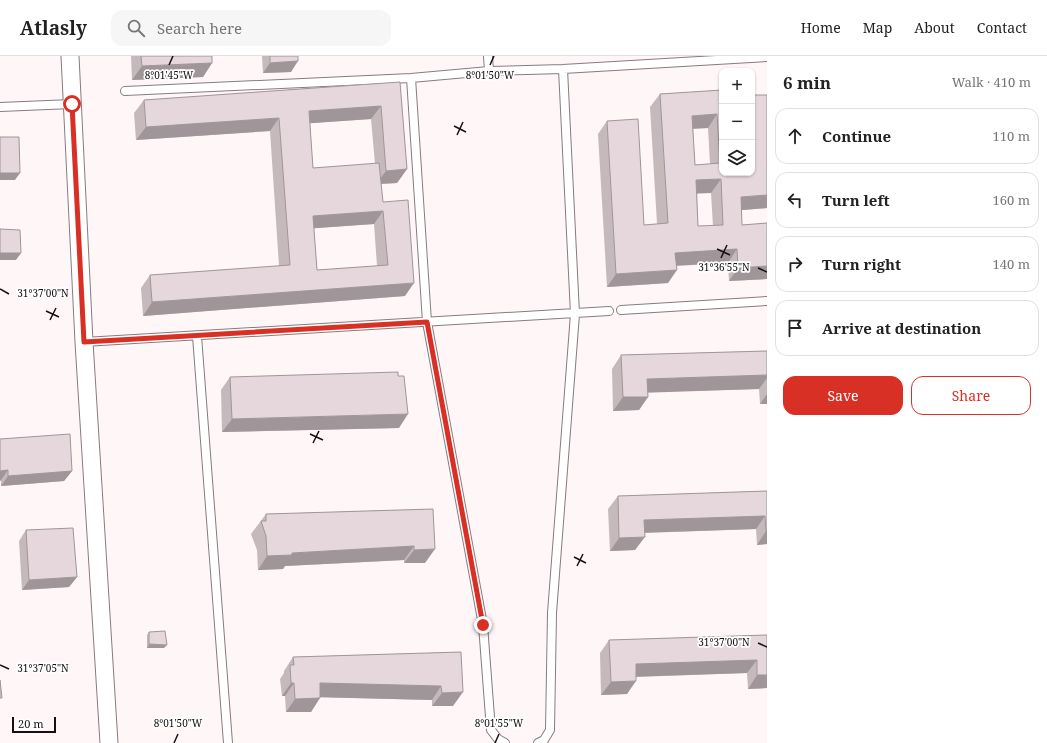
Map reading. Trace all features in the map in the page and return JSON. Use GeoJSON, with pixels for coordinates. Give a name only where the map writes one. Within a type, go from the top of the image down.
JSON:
{"type":"FeatureCollection","features":[{"type":"Feature","properties":{"kind":"street"},"geometry":{"type":"LineString","coordinates":[[70,56],[84,342],[109,743]]}},
{"type":"Feature","properties":{"kind":"lane"},"geometry":{"type":"LineString","coordinates":[[488,56],[489,71]]}},
{"type":"Feature","properties":{"kind":"lane"},"geometry":{"type":"LineString","coordinates":[[125,91],[411,78],[489,71],[563,69],[767,57]]}},
{"type":"Feature","properties":{"kind":"lane"},"geometry":{"type":"LineString","coordinates":[[538,743],[544,740],[550,730],[552,613],[575,314],[563,69]]}},
{"type":"Feature","properties":{"kind":"lane"},"geometry":{"type":"LineString","coordinates":[[411,78],[427,322],[483,625],[491,730],[498,739],[505,743]]}},
{"type":"Feature","properties":{"kind":"lane"},"geometry":{"type":"LineString","coordinates":[[0,107],[72,104]]}},
{"type":"Feature","properties":{"kind":"lane"},"geometry":{"type":"LineString","coordinates":[[621,310],[767,301]]}},
{"type":"Feature","properties":{"kind":"lane"},"geometry":{"type":"LineString","coordinates":[[84,342],[609,311]]}},
{"type":"Feature","properties":{"kind":"lane"},"geometry":{"type":"LineString","coordinates":[[197,336],[228,743]]}},
{"type":"Feature","properties":{"kind":"building"},"geometry":{"type":"Polygon","coordinates":[[[141,56],[212,56],[212,63],[142,66],[141,56]]]}},
{"type":"Feature","properties":{"kind":"building"},"geometry":{"type":"Polygon","coordinates":[[[270,56],[298,56],[298,61],[270,63],[270,56]]]}},
{"type":"Feature","properties":{"kind":"building"},"geometry":{"type":"Polygon","coordinates":[[[400,82],[407,169],[386,171],[381,106],[309,111],[313,168],[379,163],[383,202],[408,200],[414,283],[152,302],[150,275],[290,265],[279,118],[146,127],[144,100],[400,82]],[[383,211],[313,216],[317,270],[388,265],[383,211]]]}},
{"type":"Feature","properties":{"kind":"building"},"geometry":{"type":"Polygon","coordinates":[[[719,90],[719,147],[717,114],[692,116],[695,165],[719,163],[719,176],[755,176],[755,95],[767,95],[767,195],[741,197],[742,225],[767,223],[767,266],[738,268],[737,249],[675,253],[677,270],[616,274],[607,121],[638,119],[644,225],[668,223],[660,94],[719,90]],[[721,179],[696,180],[698,226],[723,225],[721,179]]]}},
{"type":"Feature","properties":{"kind":"building"},"geometry":{"type":"Polygon","coordinates":[[[0,137],[19,137],[20,173],[0,173],[0,137]]]}},
{"type":"Feature","properties":{"kind":"building"},"geometry":{"type":"Polygon","coordinates":[[[0,229],[20,230],[21,253],[0,253],[0,229]]]}},
{"type":"Feature","properties":{"kind":"building"},"geometry":{"type":"Polygon","coordinates":[[[767,351],[767,375],[647,379],[648,397],[623,397],[621,355],[767,351]]]}},
{"type":"Feature","properties":{"kind":"building"},"geometry":{"type":"Polygon","coordinates":[[[398,372],[398,376],[404,376],[408,414],[232,419],[230,377],[398,372]]]}},
{"type":"Feature","properties":{"kind":"building"},"geometry":{"type":"Polygon","coordinates":[[[70,434],[72,471],[8,476],[8,470],[0,471],[0,439],[70,434]]]}},
{"type":"Feature","properties":{"kind":"building"},"geometry":{"type":"Polygon","coordinates":[[[767,491],[767,531],[765,516],[644,520],[645,537],[619,538],[618,496],[767,491]]]}},
{"type":"Feature","properties":{"kind":"building"},"geometry":{"type":"Polygon","coordinates":[[[433,509],[435,549],[414,550],[414,546],[292,553],[292,555],[267,556],[266,536],[261,521],[266,521],[266,514],[433,509]]]}},
{"type":"Feature","properties":{"kind":"building"},"geometry":{"type":"Polygon","coordinates":[[[73,528],[77,577],[29,580],[26,530],[73,528]]]}},
{"type":"Feature","properties":{"kind":"building"},"geometry":{"type":"Polygon","coordinates":[[[165,631],[167,645],[149,644],[149,632],[165,631]]]}},
{"type":"Feature","properties":{"kind":"building"},"geometry":{"type":"Polygon","coordinates":[[[767,635],[767,675],[757,675],[757,660],[636,664],[636,681],[611,682],[609,640],[767,635]]]}},
{"type":"Feature","properties":{"kind":"building"},"geometry":{"type":"Polygon","coordinates":[[[461,652],[463,692],[442,693],[441,686],[320,683],[320,698],[295,699],[294,683],[291,683],[290,665],[294,665],[293,657],[461,652]]]}},
{"type":"Feature","properties":{"kind":"building"},"geometry":{"type":"Polygon","coordinates":[[[0,680],[2,698],[0,698],[0,680]]]}},
{"type":"Feature","properties":{"kind":"route"},"geometry":{"type":"LineString","coordinates":[[72,104],[84,342],[427,322],[483,625]]}}]}
